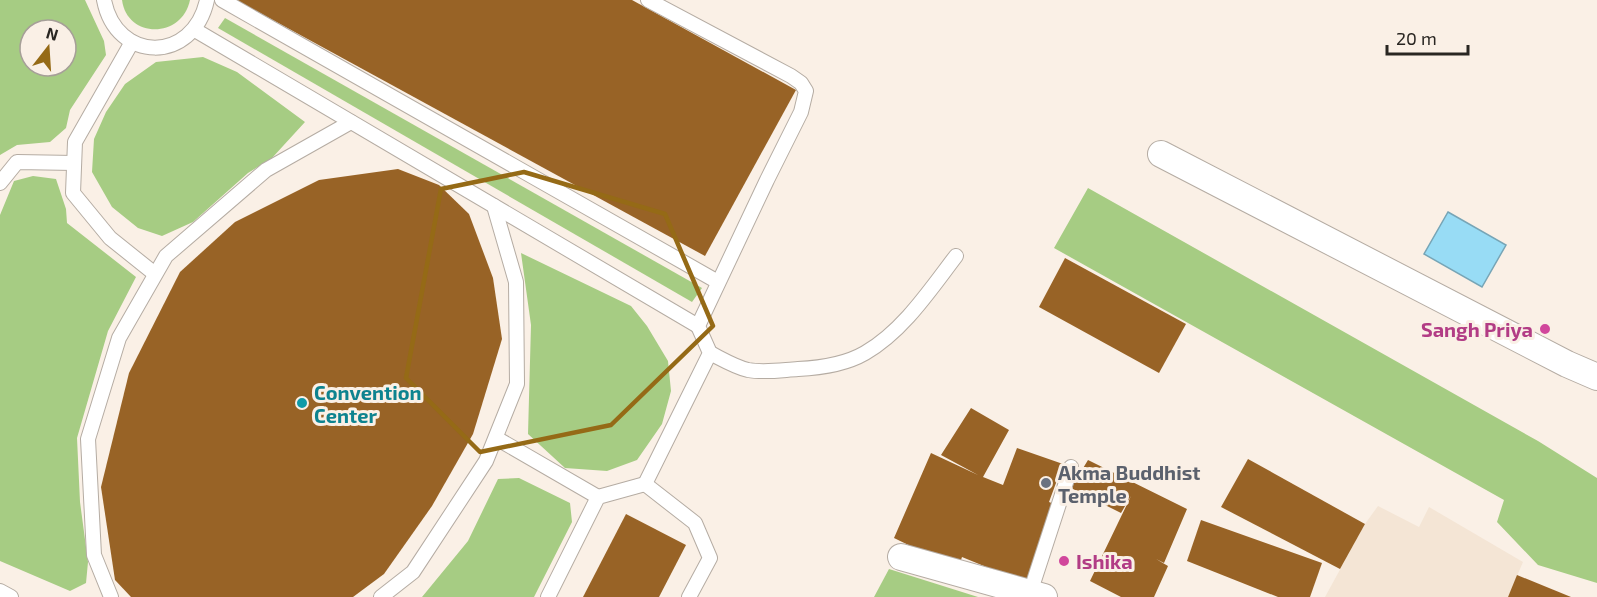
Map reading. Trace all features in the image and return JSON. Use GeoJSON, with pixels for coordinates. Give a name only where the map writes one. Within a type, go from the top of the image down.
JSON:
{"type":"FeatureCollection","features":[{"type":"Feature","properties":{"kind":"street"},"geometry":{"type":"LineString","coordinates":[[1161,154],[1597,377]]}},
{"type":"Feature","properties":{"kind":"street"},"geometry":{"type":"LineString","coordinates":[[901,557],[1037,595]]}},
{"type":"Feature","properties":{"kind":"lane"},"geometry":{"type":"LineString","coordinates":[[104,0],[109,18],[118,32],[132,42],[149,47],[166,47],[182,41],[195,30],[204,16],[207,0]]}},
{"type":"Feature","properties":{"kind":"lane"},"geometry":{"type":"LineString","coordinates":[[222,0],[718,282]]}},
{"type":"Feature","properties":{"kind":"lane"},"geometry":{"type":"LineString","coordinates":[[648,0],[791,76],[801,83],[806,91],[801,112],[698,326]]}},
{"type":"Feature","properties":{"kind":"lane"},"geometry":{"type":"LineString","coordinates":[[195,30],[698,326],[710,353],[747,370],[811,369],[854,358],[871,349],[895,329],[956,256]]}},
{"type":"Feature","properties":{"kind":"lane"},"geometry":{"type":"LineString","coordinates":[[132,42],[75,142],[73,193],[110,238],[155,274]]}},
{"type":"Feature","properties":{"kind":"lane"},"geometry":{"type":"LineString","coordinates":[[111,597],[94,555],[88,439],[119,338],[166,256],[266,170],[351,122]]}},
{"type":"Feature","properties":{"kind":"lane"},"geometry":{"type":"LineString","coordinates":[[0,183],[17,162],[74,163]]}},
{"type":"Feature","properties":{"kind":"lane"},"geometry":{"type":"LineString","coordinates":[[381,597],[413,572],[486,461],[518,384],[516,282],[494,206]]}},
{"type":"Feature","properties":{"kind":"lane"},"geometry":{"type":"LineString","coordinates":[[496,438],[598,496],[645,484],[710,353]]}},
{"type":"Feature","properties":{"kind":"lane"},"geometry":{"type":"LineString","coordinates":[[1037,595],[1071,467]]}},
{"type":"Feature","properties":{"kind":"lane"},"geometry":{"type":"LineString","coordinates":[[645,484],[695,523],[710,558],[689,597]]}},
{"type":"Feature","properties":{"kind":"lane"},"geometry":{"type":"LineString","coordinates":[[548,597],[598,496]]}},
{"type":"Feature","properties":{"kind":"lane"},"geometry":{"type":"LineString","coordinates":[[0,591],[12,597]]}},
{"type":"Feature","properties":{"kind":"highlighted area"},"geometry":{"type":"Polygon","coordinates":[[[524,172],[665,214],[713,326],[611,425],[480,452],[406,378],[441,189],[524,172]]]}},
{"type":"Feature","properties":{"kind":"shaded area"},"geometry":{"type":"Polygon","coordinates":[[[1378,506],[1419,527],[1429,507],[1523,562],[1508,597],[1325,597],[1365,524],[1378,506]]]}},
{"type":"Feature","properties":{"kind":"green space"},"geometry":{"type":"Polygon","coordinates":[[[0,0],[85,0],[104,41],[106,55],[70,110],[66,128],[50,142],[17,145],[0,155],[0,0]]]}},
{"type":"Feature","properties":{"kind":"green space"},"geometry":{"type":"Polygon","coordinates":[[[122,0],[190,0],[185,13],[177,22],[155,29],[134,22],[126,13],[122,0]]]}},
{"type":"Feature","properties":{"kind":"green space"},"geometry":{"type":"Polygon","coordinates":[[[225,18],[702,288],[692,302],[218,28],[225,18]]]}},
{"type":"Feature","properties":{"kind":"green space"},"geometry":{"type":"Polygon","coordinates":[[[203,57],[237,72],[305,122],[272,158],[248,173],[193,222],[162,236],[138,228],[112,207],[92,172],[94,139],[106,112],[125,84],[156,62],[203,57]]]}},
{"type":"Feature","properties":{"kind":"green space"},"geometry":{"type":"Polygon","coordinates":[[[33,176],[56,179],[66,209],[67,223],[136,277],[108,331],[77,438],[80,502],[88,562],[86,583],[70,591],[0,561],[0,215],[14,181],[33,176]]]}},
{"type":"Feature","properties":{"kind":"green space"},"geometry":{"type":"Polygon","coordinates":[[[1088,188],[1538,441],[1597,478],[1597,583],[1538,565],[1497,522],[1504,500],[1054,248],[1088,188]]]}},
{"type":"Feature","properties":{"kind":"green space"},"geometry":{"type":"Polygon","coordinates":[[[521,253],[631,306],[647,326],[668,361],[671,391],[662,424],[637,460],[607,471],[565,468],[528,434],[531,325],[521,253]]]}},
{"type":"Feature","properties":{"kind":"green space"},"geometry":{"type":"Polygon","coordinates":[[[519,478],[570,503],[572,522],[534,597],[422,597],[468,541],[498,479],[519,478]]]}},
{"type":"Feature","properties":{"kind":"green space"},"geometry":{"type":"Polygon","coordinates":[[[889,569],[978,597],[874,597],[889,569]]]}},
{"type":"Feature","properties":{"kind":"water"},"geometry":{"type":"Polygon","coordinates":[[[1448,212],[1506,245],[1482,287],[1424,254],[1448,212]]]}},
{"type":"Feature","properties":{"kind":"building"},"geometry":{"type":"Polygon","coordinates":[[[236,0],[632,0],[796,90],[705,256],[236,0]]]}},
{"type":"Feature","properties":{"kind":"building","name":"Convention Center"},"geometry":{"type":"Polygon","coordinates":[[[398,169],[439,185],[469,214],[493,278],[502,339],[473,434],[432,506],[384,574],[353,597],[131,597],[115,580],[101,487],[129,373],[180,272],[235,222],[319,180],[398,169]]]}},
{"type":"Feature","properties":{"kind":"building"},"geometry":{"type":"Polygon","coordinates":[[[1065,258],[1186,324],[1159,373],[1039,307],[1065,258]]]}},
{"type":"Feature","properties":{"kind":"building"},"geometry":{"type":"Polygon","coordinates":[[[971,408],[1009,430],[983,477],[1003,485],[1017,448],[1063,464],[1049,502],[1054,504],[1028,584],[962,557],[958,569],[894,538],[931,453],[978,475],[941,455],[971,408]]]}},
{"type":"Feature","properties":{"kind":"building"},"geometry":{"type":"Polygon","coordinates":[[[1248,459],[1365,524],[1340,569],[1221,507],[1248,459]]]}},
{"type":"Feature","properties":{"kind":"building"},"geometry":{"type":"Polygon","coordinates":[[[1088,460],[1187,509],[1164,563],[1156,559],[1168,566],[1154,597],[1121,597],[1090,581],[1131,496],[1121,513],[1071,488],[1088,460]]]}},
{"type":"Feature","properties":{"kind":"building"},"geometry":{"type":"Polygon","coordinates":[[[626,514],[686,545],[659,597],[583,597],[626,514]]]}},
{"type":"Feature","properties":{"kind":"building"},"geometry":{"type":"Polygon","coordinates":[[[1201,520],[1322,563],[1310,597],[1278,597],[1187,561],[1201,520]]]}},
{"type":"Feature","properties":{"kind":"building"},"geometry":{"type":"Polygon","coordinates":[[[1517,575],[1571,597],[1508,597],[1517,575]]]}},
{"type":"Feature","properties":{"kind":"place","name":"Sangh Priya"},"geometry":{"type":"Point","coordinates":[1545,329]}},
{"type":"Feature","properties":{"kind":"place","name":"Convention Center"},"geometry":{"type":"Point","coordinates":[302,403]}},
{"type":"Feature","properties":{"kind":"place","name":"Akma Buddhist Temple"},"geometry":{"type":"Point","coordinates":[1046,483]}},
{"type":"Feature","properties":{"kind":"place","name":"Ishika"},"geometry":{"type":"Point","coordinates":[1064,561]}}]}
